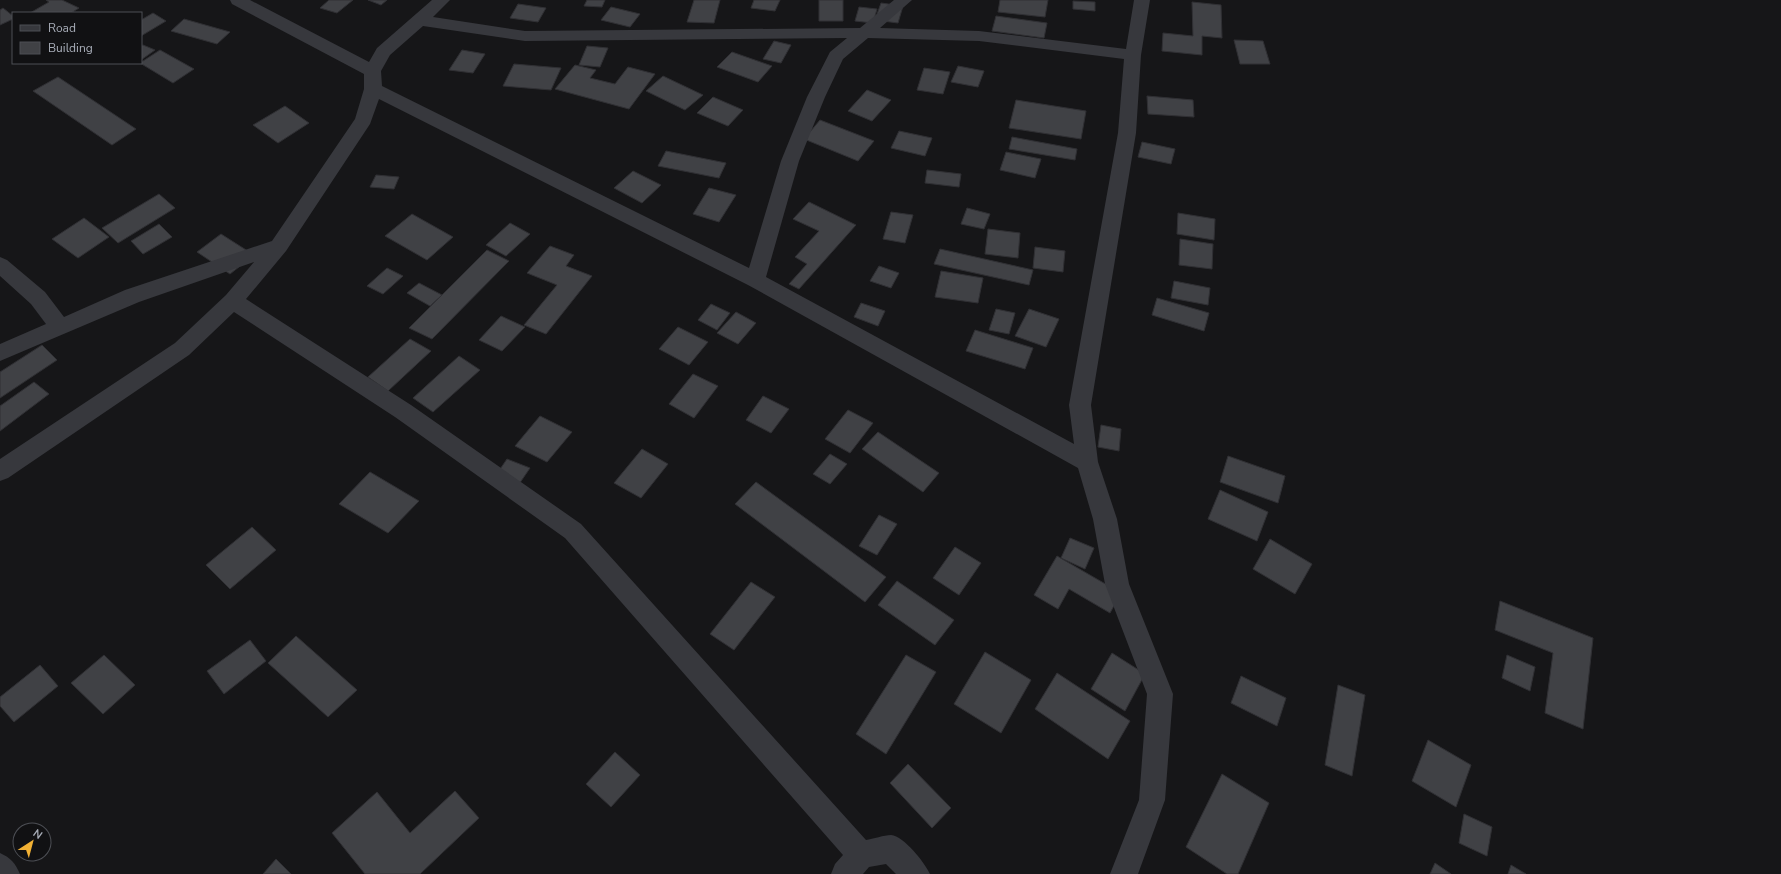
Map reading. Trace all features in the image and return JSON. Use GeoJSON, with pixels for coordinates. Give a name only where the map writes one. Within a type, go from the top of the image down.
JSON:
{"type":"FeatureCollection","features":[{"type":"Feature","properties":{"kind":"street"},"geometry":{"type":"LineString","coordinates":[[238,0],[373,80],[755,280],[1087,462]]}},
{"type":"Feature","properties":{"kind":"street"},"geometry":{"type":"LineString","coordinates":[[0,471],[182,349],[233,301],[279,246],[364,120],[373,80],[383,52],[442,0]]}},
{"type":"Feature","properties":{"kind":"street"},"geometry":{"type":"LineString","coordinates":[[755,280],[790,161],[816,97],[836,56],[904,0]]}},
{"type":"Feature","properties":{"kind":"street"},"geometry":{"type":"LineString","coordinates":[[1124,874],[1152,800],[1160,694],[1117,584],[1105,519],[1087,462],[1080,405],[1127,133],[1133,55],[1142,0]]}},
{"type":"Feature","properties":{"kind":"street"},"geometry":{"type":"LineString","coordinates":[[419,20],[525,36],[865,33],[979,36],[1133,55]]}},
{"type":"Feature","properties":{"kind":"street"},"geometry":{"type":"LineString","coordinates":[[0,353],[132,296],[279,246]]}},
{"type":"Feature","properties":{"kind":"street"},"geometry":{"type":"LineString","coordinates":[[0,264],[38,298],[60,327]]}},
{"type":"Feature","properties":{"kind":"street"},"geometry":{"type":"LineString","coordinates":[[233,301],[403,411],[572,531],[853,865],[891,849],[916,874]]}},
{"type":"Feature","properties":{"kind":"street"},"geometry":{"type":"LineString","coordinates":[[0,867],[6,874]]}},
{"type":"Feature","properties":{"kind":"building"},"geometry":{"type":"Polygon","coordinates":[[[46,0],[62,0],[79,8],[73,12],[32,12],[49,2],[46,0]]]}},
{"type":"Feature","properties":{"kind":"building"},"geometry":{"type":"Polygon","coordinates":[[[329,0],[353,0],[337,13],[320,8],[329,0]]]}},
{"type":"Feature","properties":{"kind":"building"},"geometry":{"type":"Polygon","coordinates":[[[368,0],[387,0],[381,5],[368,0]]]}},
{"type":"Feature","properties":{"kind":"building"},"geometry":{"type":"Polygon","coordinates":[[[587,0],[605,0],[602,7],[584,6],[587,0]]]}},
{"type":"Feature","properties":{"kind":"building"},"geometry":{"type":"Polygon","coordinates":[[[694,0],[720,0],[714,23],[687,22],[694,0]]]}},
{"type":"Feature","properties":{"kind":"building"},"geometry":{"type":"Polygon","coordinates":[[[754,0],[780,0],[775,11],[751,8],[754,0]]]}},
{"type":"Feature","properties":{"kind":"building"},"geometry":{"type":"Polygon","coordinates":[[[819,0],[843,0],[843,21],[819,21],[819,0]]]}},
{"type":"Feature","properties":{"kind":"building"},"geometry":{"type":"Polygon","coordinates":[[[1000,0],[1048,0],[1045,17],[998,12],[1000,0]]]}},
{"type":"Feature","properties":{"kind":"building"},"geometry":{"type":"Polygon","coordinates":[[[1073,1],[1095,2],[1095,11],[1073,9],[1073,1]]]}},
{"type":"Feature","properties":{"kind":"building"},"geometry":{"type":"Polygon","coordinates":[[[1192,2],[1221,5],[1222,38],[1202,36],[1202,55],[1162,51],[1163,33],[1193,36],[1192,2]]]}},
{"type":"Feature","properties":{"kind":"building"},"geometry":{"type":"Polygon","coordinates":[[[881,3],[903,6],[898,23],[875,20],[881,3]]]}},
{"type":"Feature","properties":{"kind":"building"},"geometry":{"type":"Polygon","coordinates":[[[518,4],[546,8],[538,22],[510,18],[518,4]]]}},
{"type":"Feature","properties":{"kind":"building"},"geometry":{"type":"Polygon","coordinates":[[[611,7],[640,14],[630,27],[601,20],[611,7]]]}},
{"type":"Feature","properties":{"kind":"building"},"geometry":{"type":"Polygon","coordinates":[[[859,7],[877,9],[873,23],[855,21],[859,7]]]}},
{"type":"Feature","properties":{"kind":"building"},"geometry":{"type":"Polygon","coordinates":[[[3,8],[12,15],[12,19],[0,25],[0,10],[3,8]]]}},
{"type":"Feature","properties":{"kind":"building"},"geometry":{"type":"Polygon","coordinates":[[[153,13],[166,21],[142,35],[142,19],[153,13]]]}},
{"type":"Feature","properties":{"kind":"building"},"geometry":{"type":"Polygon","coordinates":[[[996,16],[1047,23],[1044,38],[992,31],[996,16]]]}},
{"type":"Feature","properties":{"kind":"building"},"geometry":{"type":"Polygon","coordinates":[[[184,19],[230,32],[217,44],[171,31],[184,19]]]}},
{"type":"Feature","properties":{"kind":"building"},"geometry":{"type":"Polygon","coordinates":[[[1234,40],[1263,41],[1270,64],[1240,64],[1234,40]]]}},
{"type":"Feature","properties":{"kind":"building"},"geometry":{"type":"Polygon","coordinates":[[[774,41],[791,45],[781,63],[763,59],[774,41]]]}},
{"type":"Feature","properties":{"kind":"building"},"geometry":{"type":"Polygon","coordinates":[[[142,46],[155,50],[142,59],[142,46]]]}},
{"type":"Feature","properties":{"kind":"building"},"geometry":{"type":"Polygon","coordinates":[[[587,46],[608,48],[600,67],[579,65],[587,46]]]}},
{"type":"Feature","properties":{"kind":"building"},"geometry":{"type":"Polygon","coordinates":[[[160,50],[194,69],[173,83],[142,64],[142,62],[160,50]]]}},
{"type":"Feature","properties":{"kind":"building"},"geometry":{"type":"Polygon","coordinates":[[[462,50],[485,54],[473,73],[449,70],[462,50]]]}},
{"type":"Feature","properties":{"kind":"building"},"geometry":{"type":"Polygon","coordinates":[[[732,52],[772,66],[758,82],[717,67],[732,52]]]}},
{"type":"Feature","properties":{"kind":"building"},"geometry":{"type":"Polygon","coordinates":[[[514,64],[561,68],[551,90],[503,86],[514,64]]]}},
{"type":"Feature","properties":{"kind":"building"},"geometry":{"type":"Polygon","coordinates":[[[575,65],[596,70],[590,78],[615,84],[628,67],[655,74],[629,109],[555,89],[575,65]]]}},
{"type":"Feature","properties":{"kind":"building"},"geometry":{"type":"Polygon","coordinates":[[[958,66],[984,71],[978,87],[951,82],[958,66]]]}},
{"type":"Feature","properties":{"kind":"building"},"geometry":{"type":"Polygon","coordinates":[[[924,68],[950,72],[943,94],[917,90],[924,68]]]}},
{"type":"Feature","properties":{"kind":"building"},"geometry":{"type":"Polygon","coordinates":[[[663,76],[703,95],[685,110],[646,91],[663,76]]]}},
{"type":"Feature","properties":{"kind":"building"},"geometry":{"type":"Polygon","coordinates":[[[58,77],[136,129],[112,145],[33,91],[58,77]]]}},
{"type":"Feature","properties":{"kind":"building"},"geometry":{"type":"Polygon","coordinates":[[[867,90],[891,100],[872,121],[848,111],[867,90]]]}},
{"type":"Feature","properties":{"kind":"building"},"geometry":{"type":"Polygon","coordinates":[[[1147,96],[1193,100],[1194,117],[1148,114],[1147,96]]]}},
{"type":"Feature","properties":{"kind":"building"},"geometry":{"type":"Polygon","coordinates":[[[713,97],[743,110],[728,126],[697,113],[713,97]]]}},
{"type":"Feature","properties":{"kind":"building"},"geometry":{"type":"Polygon","coordinates":[[[1016,100],[1086,111],[1081,139],[1009,128],[1016,100]]]}},
{"type":"Feature","properties":{"kind":"building"},"geometry":{"type":"Polygon","coordinates":[[[285,106],[309,123],[278,143],[253,125],[285,106]]]}},
{"type":"Feature","properties":{"kind":"building"},"geometry":{"type":"Polygon","coordinates":[[[820,120],[874,141],[858,161],[804,139],[820,120]]]}},
{"type":"Feature","properties":{"kind":"building"},"geometry":{"type":"Polygon","coordinates":[[[899,131],[932,138],[925,156],[891,148],[899,131]]]}},
{"type":"Feature","properties":{"kind":"building"},"geometry":{"type":"Polygon","coordinates":[[[1012,137],[1077,149],[1075,160],[1009,149],[1012,137]]]}},
{"type":"Feature","properties":{"kind":"building"},"geometry":{"type":"Polygon","coordinates":[[[1142,142],[1175,149],[1171,164],[1138,157],[1142,142]]]}},
{"type":"Feature","properties":{"kind":"building"},"geometry":{"type":"Polygon","coordinates":[[[666,151],[726,163],[719,178],[658,166],[666,151]]]}},
{"type":"Feature","properties":{"kind":"building"},"geometry":{"type":"Polygon","coordinates":[[[1006,152],[1041,159],[1035,178],[1000,170],[1006,152]]]}},
{"type":"Feature","properties":{"kind":"building"},"geometry":{"type":"Polygon","coordinates":[[[927,170],[961,174],[959,187],[925,183],[927,170]]]}},
{"type":"Feature","properties":{"kind":"building"},"geometry":{"type":"Polygon","coordinates":[[[633,171],[661,185],[642,203],[614,188],[633,171]]]}},
{"type":"Feature","properties":{"kind":"building"},"geometry":{"type":"Polygon","coordinates":[[[376,175],[399,177],[394,189],[370,187],[376,175]]]}},
{"type":"Feature","properties":{"kind":"building"},"geometry":{"type":"Polygon","coordinates":[[[709,188],[736,195],[719,222],[693,214],[709,188]]]}},
{"type":"Feature","properties":{"kind":"building"},"geometry":{"type":"Polygon","coordinates":[[[159,194],[175,208],[118,243],[102,228],[159,194]]]}},
{"type":"Feature","properties":{"kind":"building"},"geometry":{"type":"Polygon","coordinates":[[[809,202],[856,225],[799,289],[789,284],[807,264],[795,257],[819,231],[793,219],[809,202]]]}},
{"type":"Feature","properties":{"kind":"building"},"geometry":{"type":"Polygon","coordinates":[[[967,208],[990,214],[984,229],[961,224],[967,208]]]}},
{"type":"Feature","properties":{"kind":"building"},"geometry":{"type":"Polygon","coordinates":[[[891,212],[913,215],[905,243],[883,239],[891,212]]]}},
{"type":"Feature","properties":{"kind":"building"},"geometry":{"type":"Polygon","coordinates":[[[1178,213],[1215,219],[1214,240],[1177,234],[1178,213]]]}},
{"type":"Feature","properties":{"kind":"building"},"geometry":{"type":"Polygon","coordinates":[[[412,214],[453,237],[427,260],[385,236],[412,214]]]}},
{"type":"Feature","properties":{"kind":"building"},"geometry":{"type":"Polygon","coordinates":[[[84,218],[109,237],[78,258],[52,239],[84,218]]]}},
{"type":"Feature","properties":{"kind":"building"},"geometry":{"type":"Polygon","coordinates":[[[510,223],[530,234],[506,256],[486,245],[510,223]]]}},
{"type":"Feature","properties":{"kind":"building"},"geometry":{"type":"Polygon","coordinates":[[[159,224],[172,237],[143,254],[131,241],[159,224]]]}},
{"type":"Feature","properties":{"kind":"building"},"geometry":{"type":"Polygon","coordinates":[[[988,229],[1020,233],[1018,258],[985,254],[988,229]]]}},
{"type":"Feature","properties":{"kind":"building"},"geometry":{"type":"Polygon","coordinates":[[[221,234],[254,255],[230,274],[197,252],[221,234]]]}},
{"type":"Feature","properties":{"kind":"building"},"geometry":{"type":"Polygon","coordinates":[[[1180,239],[1213,244],[1212,269],[1179,265],[1180,239]]]}},
{"type":"Feature","properties":{"kind":"building"},"geometry":{"type":"Polygon","coordinates":[[[550,246],[574,255],[566,266],[592,276],[546,334],[524,325],[557,285],[527,273],[550,246]]]}},
{"type":"Feature","properties":{"kind":"building"},"geometry":{"type":"Polygon","coordinates":[[[1035,247],[1065,251],[1063,272],[1033,268],[1035,247]]]}},
{"type":"Feature","properties":{"kind":"building"},"geometry":{"type":"Polygon","coordinates":[[[940,249],[1033,270],[1029,285],[934,264],[940,249]]]}},
{"type":"Feature","properties":{"kind":"building"},"geometry":{"type":"Polygon","coordinates":[[[487,250],[509,261],[432,339],[409,328],[487,250]]]}},
{"type":"Feature","properties":{"kind":"building"},"geometry":{"type":"Polygon","coordinates":[[[879,266],[899,273],[891,288],[870,281],[879,266]]]}},
{"type":"Feature","properties":{"kind":"building"},"geometry":{"type":"Polygon","coordinates":[[[387,268],[403,276],[383,294],[367,286],[387,268]]]}},
{"type":"Feature","properties":{"kind":"building"},"geometry":{"type":"Polygon","coordinates":[[[941,271],[983,278],[978,303],[935,297],[941,271]]]}},
{"type":"Feature","properties":{"kind":"building"},"geometry":{"type":"Polygon","coordinates":[[[1174,281],[1210,288],[1208,305],[1171,298],[1174,281]]]}},
{"type":"Feature","properties":{"kind":"building"},"geometry":{"type":"Polygon","coordinates":[[[419,283],[442,295],[430,306],[407,293],[419,283]]]}},
{"type":"Feature","properties":{"kind":"building"},"geometry":{"type":"Polygon","coordinates":[[[1157,298],[1209,313],[1204,331],[1152,315],[1157,298]]]}},
{"type":"Feature","properties":{"kind":"building"},"geometry":{"type":"Polygon","coordinates":[[[861,303],[885,311],[878,326],[854,317],[861,303]]]}},
{"type":"Feature","properties":{"kind":"building"},"geometry":{"type":"Polygon","coordinates":[[[711,304],[730,313],[717,330],[698,320],[711,304]]]}},
{"type":"Feature","properties":{"kind":"building"},"geometry":{"type":"Polygon","coordinates":[[[996,309],[1015,313],[1009,334],[989,330],[996,309]]]}},
{"type":"Feature","properties":{"kind":"building"},"geometry":{"type":"Polygon","coordinates":[[[1029,309],[1059,319],[1046,347],[1015,336],[1029,309]]]}},
{"type":"Feature","properties":{"kind":"building"},"geometry":{"type":"Polygon","coordinates":[[[736,312],[756,323],[738,344],[717,333],[736,312]]]}},
{"type":"Feature","properties":{"kind":"building"},"geometry":{"type":"Polygon","coordinates":[[[501,316],[525,327],[502,351],[479,340],[501,316]]]}},
{"type":"Feature","properties":{"kind":"building"},"geometry":{"type":"Polygon","coordinates":[[[678,327],[708,342],[689,365],[659,349],[678,327]]]}},
{"type":"Feature","properties":{"kind":"building"},"geometry":{"type":"Polygon","coordinates":[[[975,330],[1033,348],[1025,369],[966,351],[975,330]]]}},
{"type":"Feature","properties":{"kind":"building"},"geometry":{"type":"Polygon","coordinates":[[[410,339],[431,351],[388,391],[368,377],[410,339]]]}},
{"type":"Feature","properties":{"kind":"building"},"geometry":{"type":"Polygon","coordinates":[[[42,345],[57,360],[0,398],[0,372],[42,345]]]}},
{"type":"Feature","properties":{"kind":"building"},"geometry":{"type":"Polygon","coordinates":[[[459,356],[480,370],[433,412],[413,398],[459,356]]]}},
{"type":"Feature","properties":{"kind":"building"},"geometry":{"type":"Polygon","coordinates":[[[693,374],[718,386],[694,418],[669,404],[693,374]]]}},
{"type":"Feature","properties":{"kind":"building"},"geometry":{"type":"Polygon","coordinates":[[[34,382],[49,394],[0,431],[0,406],[34,382]]]}},
{"type":"Feature","properties":{"kind":"building"},"geometry":{"type":"Polygon","coordinates":[[[763,396],[789,409],[771,433],[746,420],[763,396]]]}},
{"type":"Feature","properties":{"kind":"building"},"geometry":{"type":"Polygon","coordinates":[[[848,410],[873,423],[850,453],[825,439],[848,410]]]}},
{"type":"Feature","properties":{"kind":"building"},"geometry":{"type":"Polygon","coordinates":[[[540,416],[572,432],[547,462],[515,446],[540,416]]]}},
{"type":"Feature","properties":{"kind":"building"},"geometry":{"type":"Polygon","coordinates":[[[1101,425],[1121,429],[1119,451],[1098,447],[1101,425]]]}},
{"type":"Feature","properties":{"kind":"building"},"geometry":{"type":"Polygon","coordinates":[[[878,432],[939,473],[923,492],[862,449],[878,432]]]}},
{"type":"Feature","properties":{"kind":"building"},"geometry":{"type":"Polygon","coordinates":[[[642,449],[668,464],[641,498],[614,483],[642,449]]]}},
{"type":"Feature","properties":{"kind":"building"},"geometry":{"type":"Polygon","coordinates":[[[830,454],[847,464],[830,484],[813,474],[830,454]]]}},
{"type":"Feature","properties":{"kind":"building"},"geometry":{"type":"Polygon","coordinates":[[[1228,456],[1285,476],[1278,503],[1220,482],[1228,456]]]}},
{"type":"Feature","properties":{"kind":"building"},"geometry":{"type":"Polygon","coordinates":[[[507,459],[530,468],[517,487],[494,478],[507,459]]]}},
{"type":"Feature","properties":{"kind":"building"},"geometry":{"type":"Polygon","coordinates":[[[370,472],[419,501],[388,533],[339,504],[370,472]]]}},
{"type":"Feature","properties":{"kind":"building"},"geometry":{"type":"Polygon","coordinates":[[[756,482],[886,577],[865,602],[735,504],[756,482]]]}},
{"type":"Feature","properties":{"kind":"building"},"geometry":{"type":"Polygon","coordinates":[[[1220,490],[1268,512],[1257,541],[1208,519],[1220,490]]]}},
{"type":"Feature","properties":{"kind":"building"},"geometry":{"type":"Polygon","coordinates":[[[879,515],[897,524],[877,555],[859,546],[879,515]]]}},
{"type":"Feature","properties":{"kind":"building"},"geometry":{"type":"Polygon","coordinates":[[[252,527],[276,550],[230,589],[206,565],[252,527]]]}},
{"type":"Feature","properties":{"kind":"building"},"geometry":{"type":"Polygon","coordinates":[[[1070,538],[1094,548],[1085,569],[1061,558],[1070,538]]]}},
{"type":"Feature","properties":{"kind":"building"},"geometry":{"type":"Polygon","coordinates":[[[1270,539],[1312,564],[1295,594],[1253,569],[1270,539]]]}},
{"type":"Feature","properties":{"kind":"building"},"geometry":{"type":"Polygon","coordinates":[[[955,547],[981,563],[959,595],[933,578],[955,547]]]}},
{"type":"Feature","properties":{"kind":"building"},"geometry":{"type":"Polygon","coordinates":[[[1057,556],[1121,593],[1110,613],[1069,589],[1058,609],[1034,595],[1057,556]]]}},
{"type":"Feature","properties":{"kind":"building"},"geometry":{"type":"Polygon","coordinates":[[[897,581],[954,620],[935,645],[878,605],[897,581]]]}},
{"type":"Feature","properties":{"kind":"building"},"geometry":{"type":"Polygon","coordinates":[[[751,582],[775,597],[734,650],[710,634],[751,582]]]}},
{"type":"Feature","properties":{"kind":"building"},"geometry":{"type":"Polygon","coordinates":[[[1500,601],[1593,638],[1583,729],[1545,713],[1553,653],[1495,630],[1500,601]]]}},
{"type":"Feature","properties":{"kind":"building"},"geometry":{"type":"Polygon","coordinates":[[[296,636],[357,690],[328,717],[268,663],[296,636]]]}},
{"type":"Feature","properties":{"kind":"building"},"geometry":{"type":"Polygon","coordinates":[[[250,640],[266,661],[224,694],[207,671],[250,640]]]}},
{"type":"Feature","properties":{"kind":"building"},"geometry":{"type":"Polygon","coordinates":[[[985,652],[1031,680],[1001,733],[954,704],[985,652]]]}},
{"type":"Feature","properties":{"kind":"building"},"geometry":{"type":"Polygon","coordinates":[[[1112,653],[1145,674],[1125,711],[1091,689],[1112,653]]]}},
{"type":"Feature","properties":{"kind":"building"},"geometry":{"type":"Polygon","coordinates":[[[104,655],[135,685],[103,714],[71,683],[104,655]]]}},
{"type":"Feature","properties":{"kind":"building"},"geometry":{"type":"Polygon","coordinates":[[[906,655],[936,672],[886,754],[856,734],[906,655]]]}},
{"type":"Feature","properties":{"kind":"building"},"geometry":{"type":"Polygon","coordinates":[[[1507,655],[1535,667],[1530,691],[1502,678],[1507,655]]]}},
{"type":"Feature","properties":{"kind":"building"},"geometry":{"type":"Polygon","coordinates":[[[40,665],[58,686],[14,722],[0,706],[0,697],[40,665]]]}},
{"type":"Feature","properties":{"kind":"building"},"geometry":{"type":"Polygon","coordinates":[[[1057,673],[1130,721],[1108,759],[1035,709],[1057,673]]]}},
{"type":"Feature","properties":{"kind":"building"},"geometry":{"type":"Polygon","coordinates":[[[1241,676],[1286,698],[1277,726],[1231,703],[1241,676]]]}},
{"type":"Feature","properties":{"kind":"building"},"geometry":{"type":"Polygon","coordinates":[[[1338,685],[1365,695],[1352,776],[1325,765],[1338,685]]]}},
{"type":"Feature","properties":{"kind":"building"},"geometry":{"type":"Polygon","coordinates":[[[1428,740],[1471,765],[1456,807],[1412,781],[1428,740]]]}},
{"type":"Feature","properties":{"kind":"building"},"geometry":{"type":"Polygon","coordinates":[[[615,752],[640,775],[611,807],[586,784],[615,752]]]}},
{"type":"Feature","properties":{"kind":"building"},"geometry":{"type":"Polygon","coordinates":[[[908,764],[951,808],[932,828],[890,783],[908,764]]]}},
{"type":"Feature","properties":{"kind":"building"},"geometry":{"type":"Polygon","coordinates":[[[1222,774],[1269,803],[1238,874],[1227,874],[1186,847],[1222,774]]]}},
{"type":"Feature","properties":{"kind":"building"},"geometry":{"type":"Polygon","coordinates":[[[455,791],[479,818],[420,874],[365,874],[332,833],[377,792],[410,833],[455,791]]]}},
{"type":"Feature","properties":{"kind":"building"},"geometry":{"type":"Polygon","coordinates":[[[1464,814],[1492,827],[1487,856],[1459,843],[1464,814]]]}},
{"type":"Feature","properties":{"kind":"building"},"geometry":{"type":"Polygon","coordinates":[[[276,859],[291,874],[263,874],[276,859]]]}},
{"type":"Feature","properties":{"kind":"building"},"geometry":{"type":"Polygon","coordinates":[[[1435,863],[1451,874],[1430,874],[1435,863]]]}},
{"type":"Feature","properties":{"kind":"building"},"geometry":{"type":"Polygon","coordinates":[[[1511,865],[1526,874],[1508,874],[1511,865]]]}}]}
